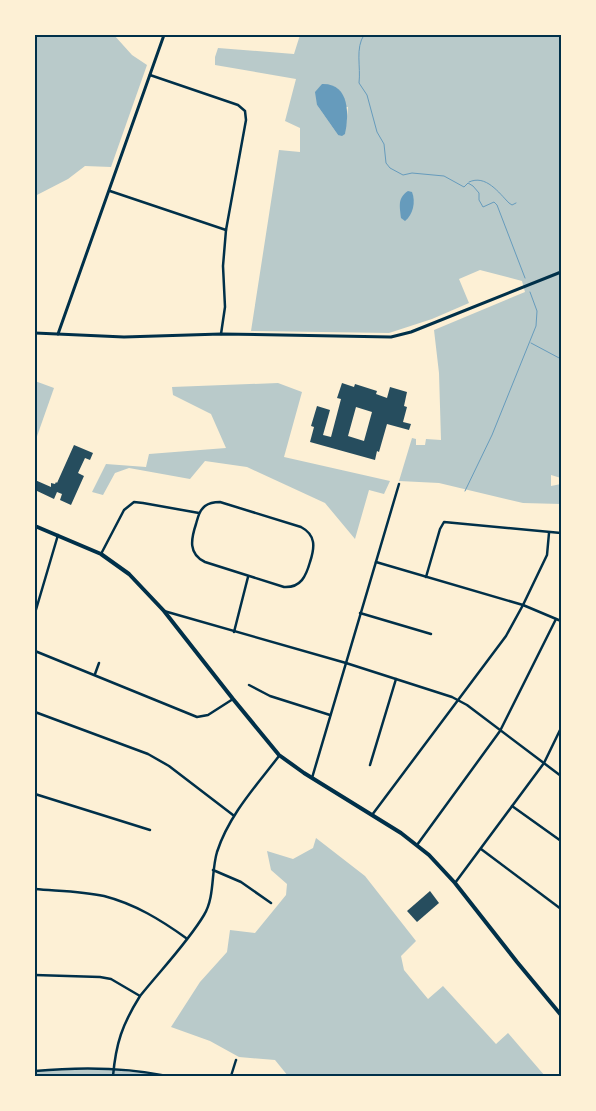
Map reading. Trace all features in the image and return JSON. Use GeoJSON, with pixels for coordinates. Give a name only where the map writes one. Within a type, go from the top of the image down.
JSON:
{"type":"FeatureCollection","features":[{"type":"Feature","properties":{"kind":"main road"},"geometry":{"type":"LineString","coordinates":[[35,526],[101,554],[129,574],[164,611],[280,755],[312,778],[417,845],[436,862],[561,1015]]}},
{"type":"Feature","properties":{"kind":"street"},"geometry":{"type":"LineString","coordinates":[[58,334],[164,35]]}},
{"type":"Feature","properties":{"kind":"street"},"geometry":{"type":"LineString","coordinates":[[150,75],[238,105],[245,111],[246,120],[226,230],[222,266],[226,307],[221,334]]}},
{"type":"Feature","properties":{"kind":"street"},"geometry":{"type":"LineString","coordinates":[[110,191],[226,230]]}},
{"type":"Feature","properties":{"kind":"street"},"geometry":{"type":"LineString","coordinates":[[35,333],[124,337],[221,334],[377,338],[402,335],[561,272]]}},
{"type":"Feature","properties":{"kind":"street"},"geometry":{"type":"LineString","coordinates":[[312,778],[399,484]]}},
{"type":"Feature","properties":{"kind":"street"},"geometry":{"type":"LineString","coordinates":[[101,554],[124,510],[134,502],[143,502],[199,514]]}},
{"type":"Feature","properties":{"kind":"street"},"geometry":{"type":"LineString","coordinates":[[226,502],[301,527],[311,535],[314,543],[314,550],[306,576],[301,583],[293,587],[284,587],[205,562],[193,550],[191,541],[199,514],[203,508],[210,504],[226,502]]}},
{"type":"Feature","properties":{"kind":"street"},"geometry":{"type":"LineString","coordinates":[[426,577],[440,528],[444,522],[561,533]]}},
{"type":"Feature","properties":{"kind":"street"},"geometry":{"type":"LineString","coordinates":[[372,815],[506,636],[547,555],[549,532]]}},
{"type":"Feature","properties":{"kind":"street"},"geometry":{"type":"LineString","coordinates":[[35,613],[58,535]]}},
{"type":"Feature","properties":{"kind":"street"},"geometry":{"type":"LineString","coordinates":[[376,562],[523,605],[561,620]]}},
{"type":"Feature","properties":{"kind":"street"},"geometry":{"type":"LineString","coordinates":[[234,632],[248,577]]}},
{"type":"Feature","properties":{"kind":"street"},"geometry":{"type":"LineString","coordinates":[[164,611],[346,663],[428,688],[458,700],[561,776]]}},
{"type":"Feature","properties":{"kind":"street"},"geometry":{"type":"LineString","coordinates":[[360,612],[431,634]]}},
{"type":"Feature","properties":{"kind":"street"},"geometry":{"type":"LineString","coordinates":[[417,845],[500,732],[556,618]]}},
{"type":"Feature","properties":{"kind":"street"},"geometry":{"type":"LineString","coordinates":[[35,651],[197,716],[208,715],[233,699]]}},
{"type":"Feature","properties":{"kind":"street"},"geometry":{"type":"LineString","coordinates":[[95,674],[99,663]]}},
{"type":"Feature","properties":{"kind":"street"},"geometry":{"type":"LineString","coordinates":[[370,765],[396,679]]}},
{"type":"Feature","properties":{"kind":"street"},"geometry":{"type":"LineString","coordinates":[[248,684],[270,696],[330,715]]}},
{"type":"Feature","properties":{"kind":"street"},"geometry":{"type":"LineString","coordinates":[[35,712],[148,754],[169,766],[234,816]]}},
{"type":"Feature","properties":{"kind":"street"},"geometry":{"type":"LineString","coordinates":[[455,883],[544,763],[561,728]]}},
{"type":"Feature","properties":{"kind":"street"},"geometry":{"type":"LineString","coordinates":[[113,1076],[116,1049],[121,1030],[140,996],[204,914],[210,897],[213,870],[218,851],[234,816],[280,755]]}},
{"type":"Feature","properties":{"kind":"street"},"geometry":{"type":"LineString","coordinates":[[35,794],[150,830]]}},
{"type":"Feature","properties":{"kind":"street"},"geometry":{"type":"LineString","coordinates":[[512,806],[561,841]]}},
{"type":"Feature","properties":{"kind":"street"},"geometry":{"type":"LineString","coordinates":[[481,850],[561,910]]}},
{"type":"Feature","properties":{"kind":"street"},"geometry":{"type":"LineString","coordinates":[[213,870],[241,882],[271,903]]}},
{"type":"Feature","properties":{"kind":"street"},"geometry":{"type":"LineString","coordinates":[[35,889],[86,893],[119,901],[165,923],[186,938]]}},
{"type":"Feature","properties":{"kind":"street"},"geometry":{"type":"LineString","coordinates":[[35,975],[111,979],[140,996]]}},
{"type":"Feature","properties":{"kind":"street"},"geometry":{"type":"LineString","coordinates":[[231,1076],[236,1060]]}},
{"type":"Feature","properties":{"kind":"street"},"geometry":{"type":"LineString","coordinates":[[35,1071],[114,1069],[143,1071],[167,1076]]}},
{"type":"Feature","properties":{"kind":"shaded area"},"geometry":{"type":"Polygon","coordinates":[[[35,35],[114,35],[132,55],[147,65],[111,167],[85,166],[68,179],[35,196],[35,35]]]}},
{"type":"Feature","properties":{"kind":"shaded area"},"geometry":{"type":"Polygon","coordinates":[[[300,35],[561,35],[561,478],[551,475],[551,486],[561,484],[561,504],[523,503],[439,483],[399,481],[412,438],[416,439],[416,445],[425,445],[426,439],[441,440],[439,373],[434,330],[525,292],[522,281],[480,270],[459,279],[469,303],[432,319],[389,333],[251,331],[279,150],[300,152],[300,128],[285,121],[296,79],[215,65],[215,57],[218,48],[294,54],[300,35]],[[317,105],[338,135],[345,134],[348,107],[317,105]]]}},
{"type":"Feature","properties":{"kind":"shaded area"},"geometry":{"type":"Polygon","coordinates":[[[35,381],[54,388],[35,442],[35,381]]]}},
{"type":"Feature","properties":{"kind":"shaded area"},"geometry":{"type":"Polygon","coordinates":[[[278,383],[302,392],[284,457],[390,481],[384,494],[369,490],[355,539],[325,503],[247,467],[205,461],[190,479],[129,468],[115,473],[103,495],[92,492],[106,464],[146,467],[149,454],[226,448],[211,414],[173,395],[172,387],[278,383]]]}},
{"type":"Feature","properties":{"kind":"shaded area"},"geometry":{"type":"Polygon","coordinates":[[[316,838],[365,876],[416,941],[401,956],[404,970],[428,999],[443,986],[496,1044],[508,1033],[545,1076],[288,1076],[275,1060],[239,1057],[210,1041],[171,1027],[200,982],[227,952],[230,930],[255,933],[286,895],[287,884],[271,870],[267,851],[293,859],[313,848],[316,838]]]}},
{"type":"Feature","properties":{"kind":"shaded area"},"geometry":{"type":"Polygon","coordinates":[[[108,1069],[167,1076],[35,1076],[35,1071],[108,1069]]]}},
{"type":"Feature","properties":{"kind":"water"},"geometry":{"type":"Polygon","coordinates":[[[322,84],[331,85],[343,94],[346,102],[347,118],[345,134],[342,136],[338,135],[317,105],[315,92],[322,84]]]}},
{"type":"Feature","properties":{"kind":"water"},"geometry":{"type":"Polygon","coordinates":[[[408,191],[412,192],[414,204],[412,212],[405,221],[401,218],[400,203],[404,194],[408,191]]]}},
{"type":"Feature","properties":{"kind":"building"},"geometry":{"type":"Polygon","coordinates":[[[342,383],[354,387],[355,384],[377,391],[376,394],[387,398],[390,387],[407,392],[404,406],[407,407],[403,422],[411,424],[409,430],[387,424],[375,460],[310,442],[314,427],[311,426],[317,406],[330,410],[323,435],[331,437],[341,399],[337,398],[342,383]],[[356,407],[348,436],[364,441],[372,412],[356,407]]]}},
{"type":"Feature","properties":{"kind":"building"},"geometry":{"type":"Polygon","coordinates":[[[74,445],[93,453],[90,460],[85,458],[78,473],[84,476],[71,505],[60,500],[62,494],[57,492],[54,499],[35,490],[35,480],[51,487],[51,483],[57,483],[74,445]]]}},
{"type":"Feature","properties":{"kind":"building"},"geometry":{"type":"Polygon","coordinates":[[[430,891],[439,903],[417,922],[407,911],[430,891]]]}},
{"type":"Feature","properties":{"kind":"waterway"},"geometry":{"type":"LineString","coordinates":[[364,35],[359,52],[359,83],[367,95],[377,132],[384,144],[386,163],[390,168],[403,175],[412,173],[444,176],[464,187],[468,183],[479,193],[479,200],[483,207],[494,202],[497,205],[525,278]]}},
{"type":"Feature","properties":{"kind":"waterway"},"geometry":{"type":"LineString","coordinates":[[469,182],[475,180],[486,182],[509,203],[512,205],[516,203]]}},
{"type":"Feature","properties":{"kind":"waterway"},"geometry":{"type":"LineString","coordinates":[[465,491],[492,435],[536,326],[537,311],[530,292]]}},
{"type":"Feature","properties":{"kind":"waterway"},"geometry":{"type":"LineString","coordinates":[[531,343],[561,359]]}}]}
